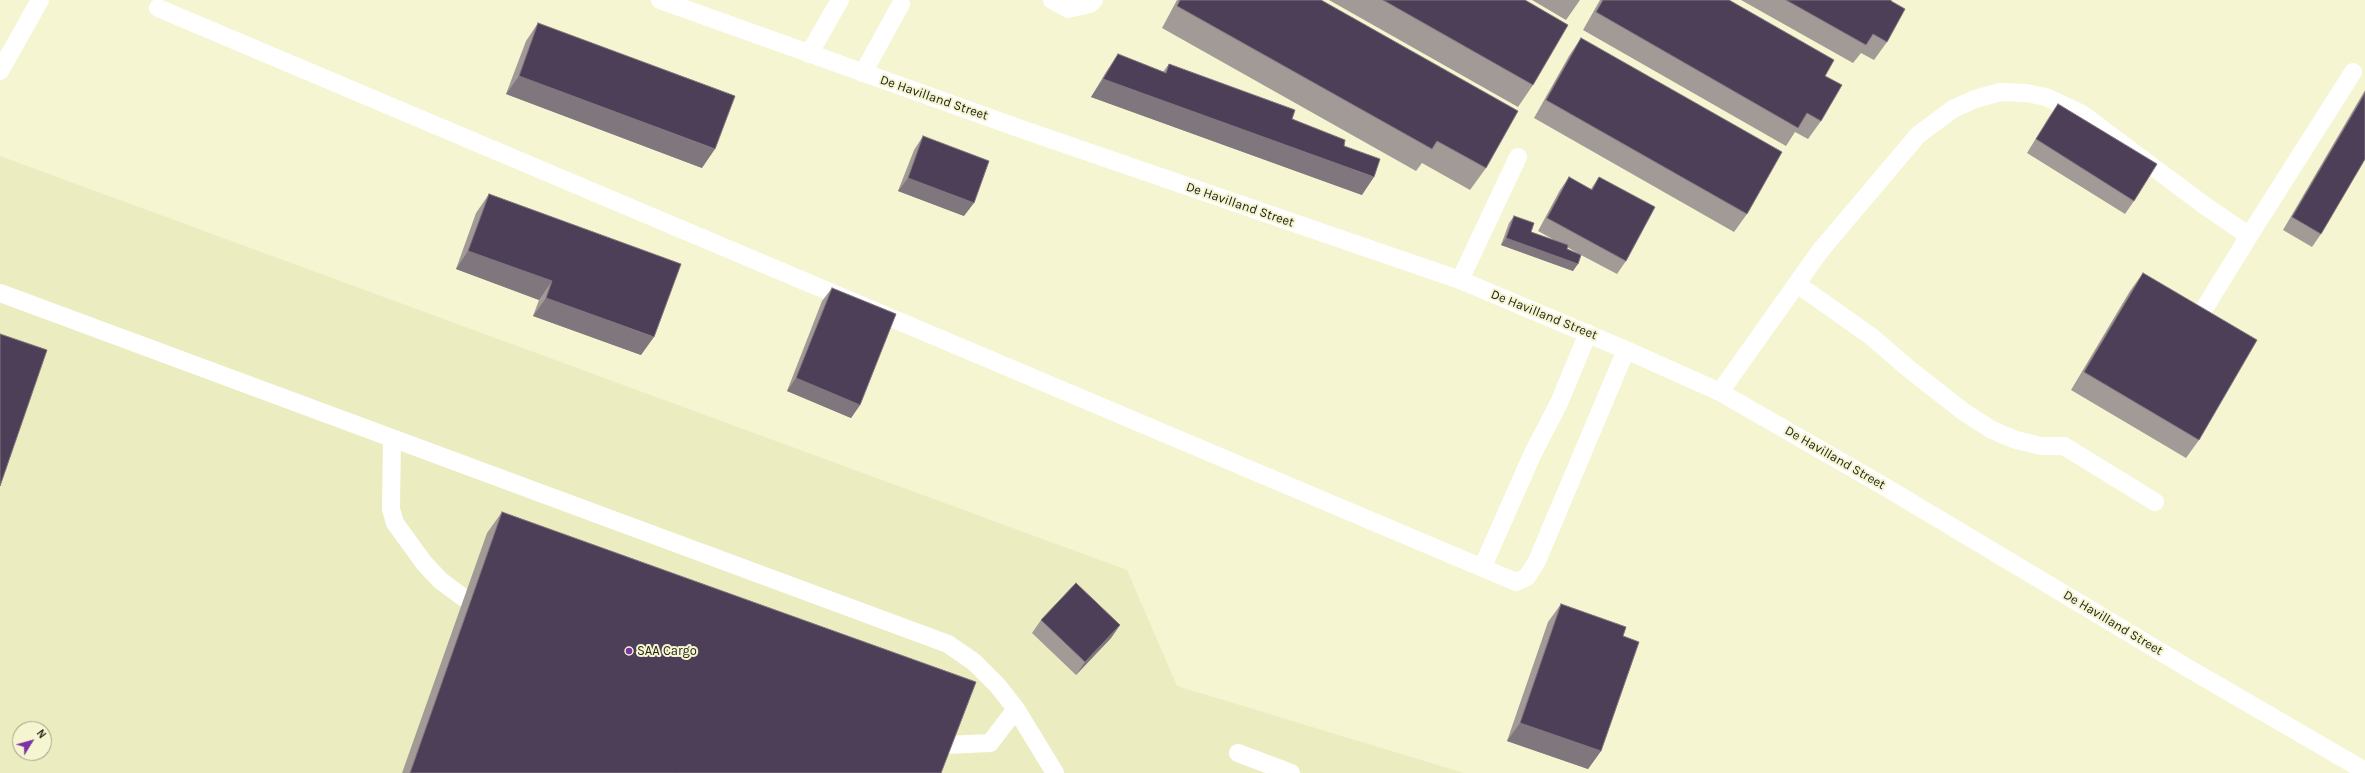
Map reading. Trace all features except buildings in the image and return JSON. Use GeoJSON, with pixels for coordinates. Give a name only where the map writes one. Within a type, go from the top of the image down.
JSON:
{"type":"FeatureCollection","features":[{"type":"Feature","properties":{"kind":"lane"},"geometry":{"type":"LineString","coordinates":[[0,71],[40,0]]}},
{"type":"Feature","properties":{"kind":"lane","name":"De Havilland Street"},"geometry":{"type":"LineString","coordinates":[[660,0],[863,73],[1460,280],[1588,333],[1720,392],[1887,488],[2186,667],[2365,770]]}},
{"type":"Feature","properties":{"kind":"lane"},"geometry":{"type":"LineString","coordinates":[[809,54],[840,0]]}},
{"type":"Feature","properties":{"kind":"lane"},"geometry":{"type":"LineString","coordinates":[[1052,0],[1068,9],[1090,4],[1094,0]]}},
{"type":"Feature","properties":{"kind":"lane"},"geometry":{"type":"LineString","coordinates":[[863,73],[901,4]]}},
{"type":"Feature","properties":{"kind":"lane"},"geometry":{"type":"LineString","coordinates":[[158,8],[1483,566],[1516,582],[1524,579],[1533,570],[1626,350]]}},
{"type":"Feature","properties":{"kind":"lane"},"geometry":{"type":"LineString","coordinates":[[2199,317],[2353,72]]}},
{"type":"Feature","properties":{"kind":"lane"},"geometry":{"type":"LineString","coordinates":[[1720,392],[1838,229],[1918,135],[1953,109],[1976,99],[2000,92],[2026,93],[2046,97],[2082,114],[2204,205],[2249,236]]}},
{"type":"Feature","properties":{"kind":"lane"},"geometry":{"type":"LineString","coordinates":[[1460,280],[1518,157]]}},
{"type":"Feature","properties":{"kind":"lane"},"geometry":{"type":"LineString","coordinates":[[1797,284],[1872,337],[1908,369],[1964,412],[1992,430],[2016,440],[2042,446],[2064,446],[2155,502]]}},
{"type":"Feature","properties":{"kind":"lane"},"geometry":{"type":"LineString","coordinates":[[0,292],[948,644],[974,662],[998,686],[1016,709],[1055,773]]}},
{"type":"Feature","properties":{"kind":"lane"},"geometry":{"type":"LineString","coordinates":[[1483,566],[1533,453],[1559,403],[1588,333]]}},
{"type":"Feature","properties":{"kind":"lane"},"geometry":{"type":"LineString","coordinates":[[392,438],[390,495],[391,509],[395,523],[424,563],[441,581],[464,598]]}},
{"type":"Feature","properties":{"kind":"lane"},"geometry":{"type":"LineString","coordinates":[[946,745],[990,743],[1016,709]]}},
{"type":"Feature","properties":{"kind":"lane"},"geometry":{"type":"LineString","coordinates":[[1238,753],[1291,773]]}},
{"type":"Feature","properties":{"kind":"shaded area"},"geometry":{"type":"Polygon","coordinates":[[[0,156],[1127,570],[1177,686],[1464,773],[0,773],[0,156]]]}},
{"type":"Feature","properties":{"kind":"place","name":"SAA Cargo"},"geometry":{"type":"Point","coordinates":[629,651]}}]}
